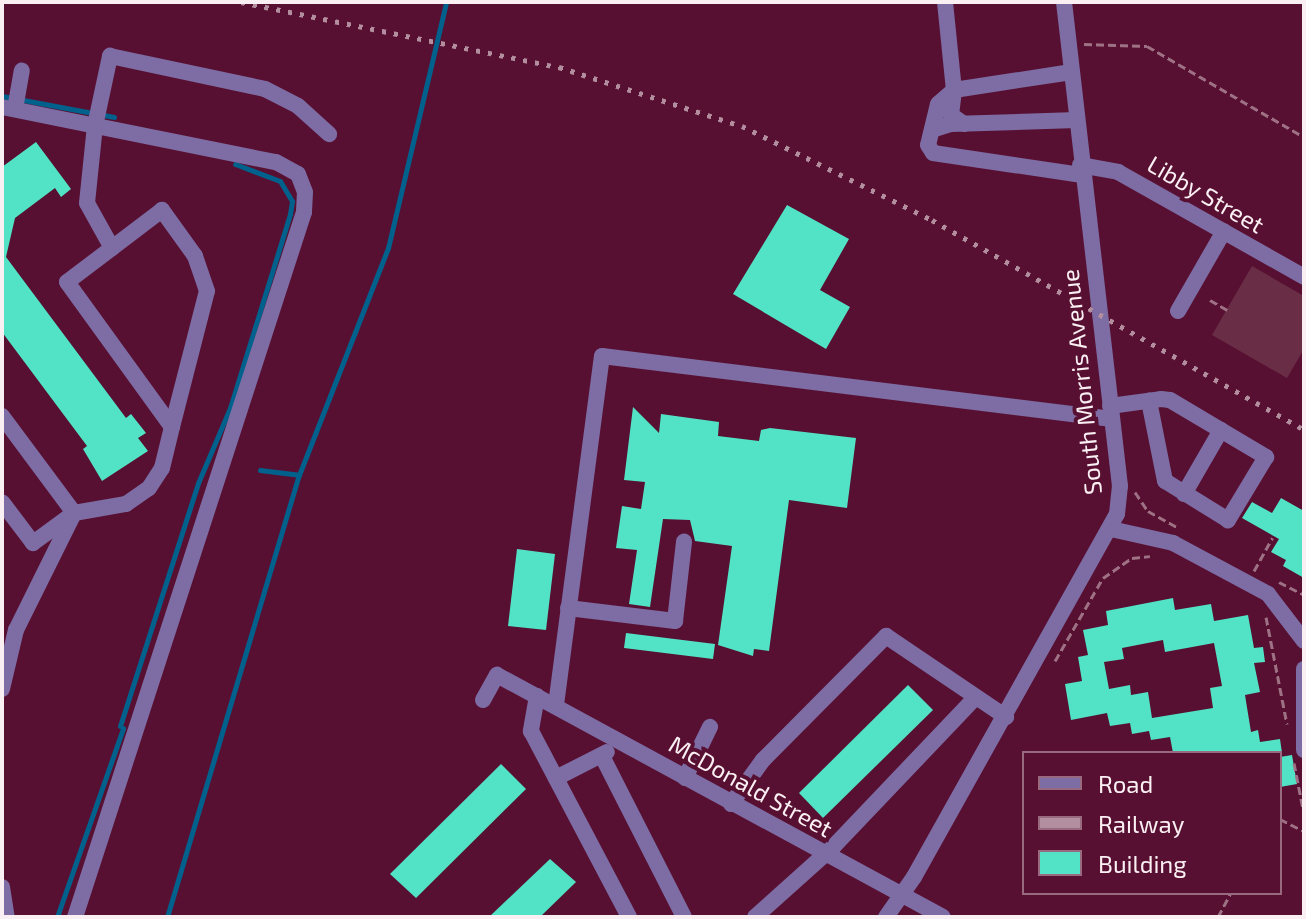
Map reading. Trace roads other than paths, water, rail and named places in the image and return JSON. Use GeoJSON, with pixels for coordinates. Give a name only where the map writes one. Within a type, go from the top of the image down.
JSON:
{"type":"FeatureCollection","features":[{"type":"Feature","properties":{"kind":"street"},"geometry":{"type":"LineString","coordinates":[[945,2],[954,90],[951,115],[964,124]]}},
{"type":"Feature","properties":{"kind":"street","name":"South Morris Avenue"},"geometry":{"type":"LineString","coordinates":[[886,917],[904,894],[1111,529],[1120,486],[1081,170],[1064,2]]}},
{"type":"Feature","properties":{"kind":"street"},"geometry":{"type":"LineString","coordinates":[[112,248],[87,203],[95,126],[110,56],[265,89],[298,106],[329,134]]}},
{"type":"Feature","properties":{"kind":"street"},"geometry":{"type":"LineString","coordinates":[[22,71],[8,108],[276,162],[298,174],[306,202],[75,917]]}},
{"type":"Feature","properties":{"kind":"street"},"geometry":{"type":"LineString","coordinates":[[1072,72],[954,90],[938,104],[932,130],[964,124],[1077,120]]}},
{"type":"Feature","properties":{"kind":"street","name":"Libby Street"},"geometry":{"type":"LineString","coordinates":[[932,130],[928,145],[933,153],[1118,172],[1304,277]]}},
{"type":"Feature","properties":{"kind":"street"},"geometry":{"type":"LineString","coordinates":[[2,502],[33,543],[74,513],[126,504],[149,488],[162,468],[207,291],[205,274],[162,210],[67,282],[172,427]]}},
{"type":"Feature","properties":{"kind":"street"},"geometry":{"type":"LineString","coordinates":[[1178,311],[1224,231]]}},
{"type":"Feature","properties":{"kind":"street"},"geometry":{"type":"LineString","coordinates":[[556,705],[602,356],[1111,413],[1149,401],[1170,400],[1266,457],[1228,520],[1184,494],[1160,474],[1149,401]]}},
{"type":"Feature","properties":{"kind":"street"},"geometry":{"type":"LineString","coordinates":[[2,416],[74,513]]}},
{"type":"Feature","properties":{"kind":"street"},"geometry":{"type":"LineString","coordinates":[[1184,494],[1221,430]]}},
{"type":"Feature","properties":{"kind":"street"},"geometry":{"type":"LineString","coordinates":[[2,689],[16,630],[74,513]]}},
{"type":"Feature","properties":{"kind":"street"},"geometry":{"type":"LineString","coordinates":[[1111,529],[1173,543],[1252,576],[1304,641]]}},
{"type":"Feature","properties":{"kind":"street"},"geometry":{"type":"LineString","coordinates":[[568,608],[675,621],[684,542]]}},
{"type":"Feature","properties":{"kind":"street"},"geometry":{"type":"LineString","coordinates":[[731,804],[763,760],[886,636],[1006,717]]}},
{"type":"Feature","properties":{"kind":"street"},"geometry":{"type":"LineString","coordinates":[[1298,753],[1304,669]]}},
{"type":"Feature","properties":{"kind":"street","name":"McDonald Street"},"geometry":{"type":"LineString","coordinates":[[483,700],[497,675],[943,917]]}},
{"type":"Feature","properties":{"kind":"street"},"geometry":{"type":"LineString","coordinates":[[537,696],[531,731],[629,917]]}},
{"type":"Feature","properties":{"kind":"street"},"geometry":{"type":"LineString","coordinates":[[755,917],[824,854],[975,698]]}},
{"type":"Feature","properties":{"kind":"street"},"geometry":{"type":"LineString","coordinates":[[685,778],[710,727]]}},
{"type":"Feature","properties":{"kind":"street"},"geometry":{"type":"LineString","coordinates":[[556,778],[603,758],[615,739]]}},
{"type":"Feature","properties":{"kind":"street"},"geometry":{"type":"LineString","coordinates":[[603,758],[684,917]]}},
{"type":"Feature","properties":{"kind":"street"},"geometry":{"type":"LineString","coordinates":[[2,887],[7,917]]}},
{"type":"Feature","properties":{"kind":"waterway"},"geometry":{"type":"LineString","coordinates":[[167,917],[299,475],[388,248],[446,2]]}},
{"type":"Feature","properties":{"kind":"waterway"},"geometry":{"type":"LineString","coordinates":[[2,96],[114,117]]}},
{"type":"Feature","properties":{"kind":"waterway"},"geometry":{"type":"LineString","coordinates":[[120,726],[198,483],[230,408],[290,214],[292,201],[280,181],[235,164]]}},
{"type":"Feature","properties":{"kind":"waterway"},"geometry":{"type":"LineString","coordinates":[[260,470],[299,475]]}},
{"type":"Feature","properties":{"kind":"waterway"},"geometry":{"type":"LineString","coordinates":[[58,914],[123,728]]}},
{"type":"Feature","properties":{"kind":"railway"},"geometry":{"type":"LineString","coordinates":[[241,2],[559,67],[742,126],[932,220],[1304,430]]}}]}
